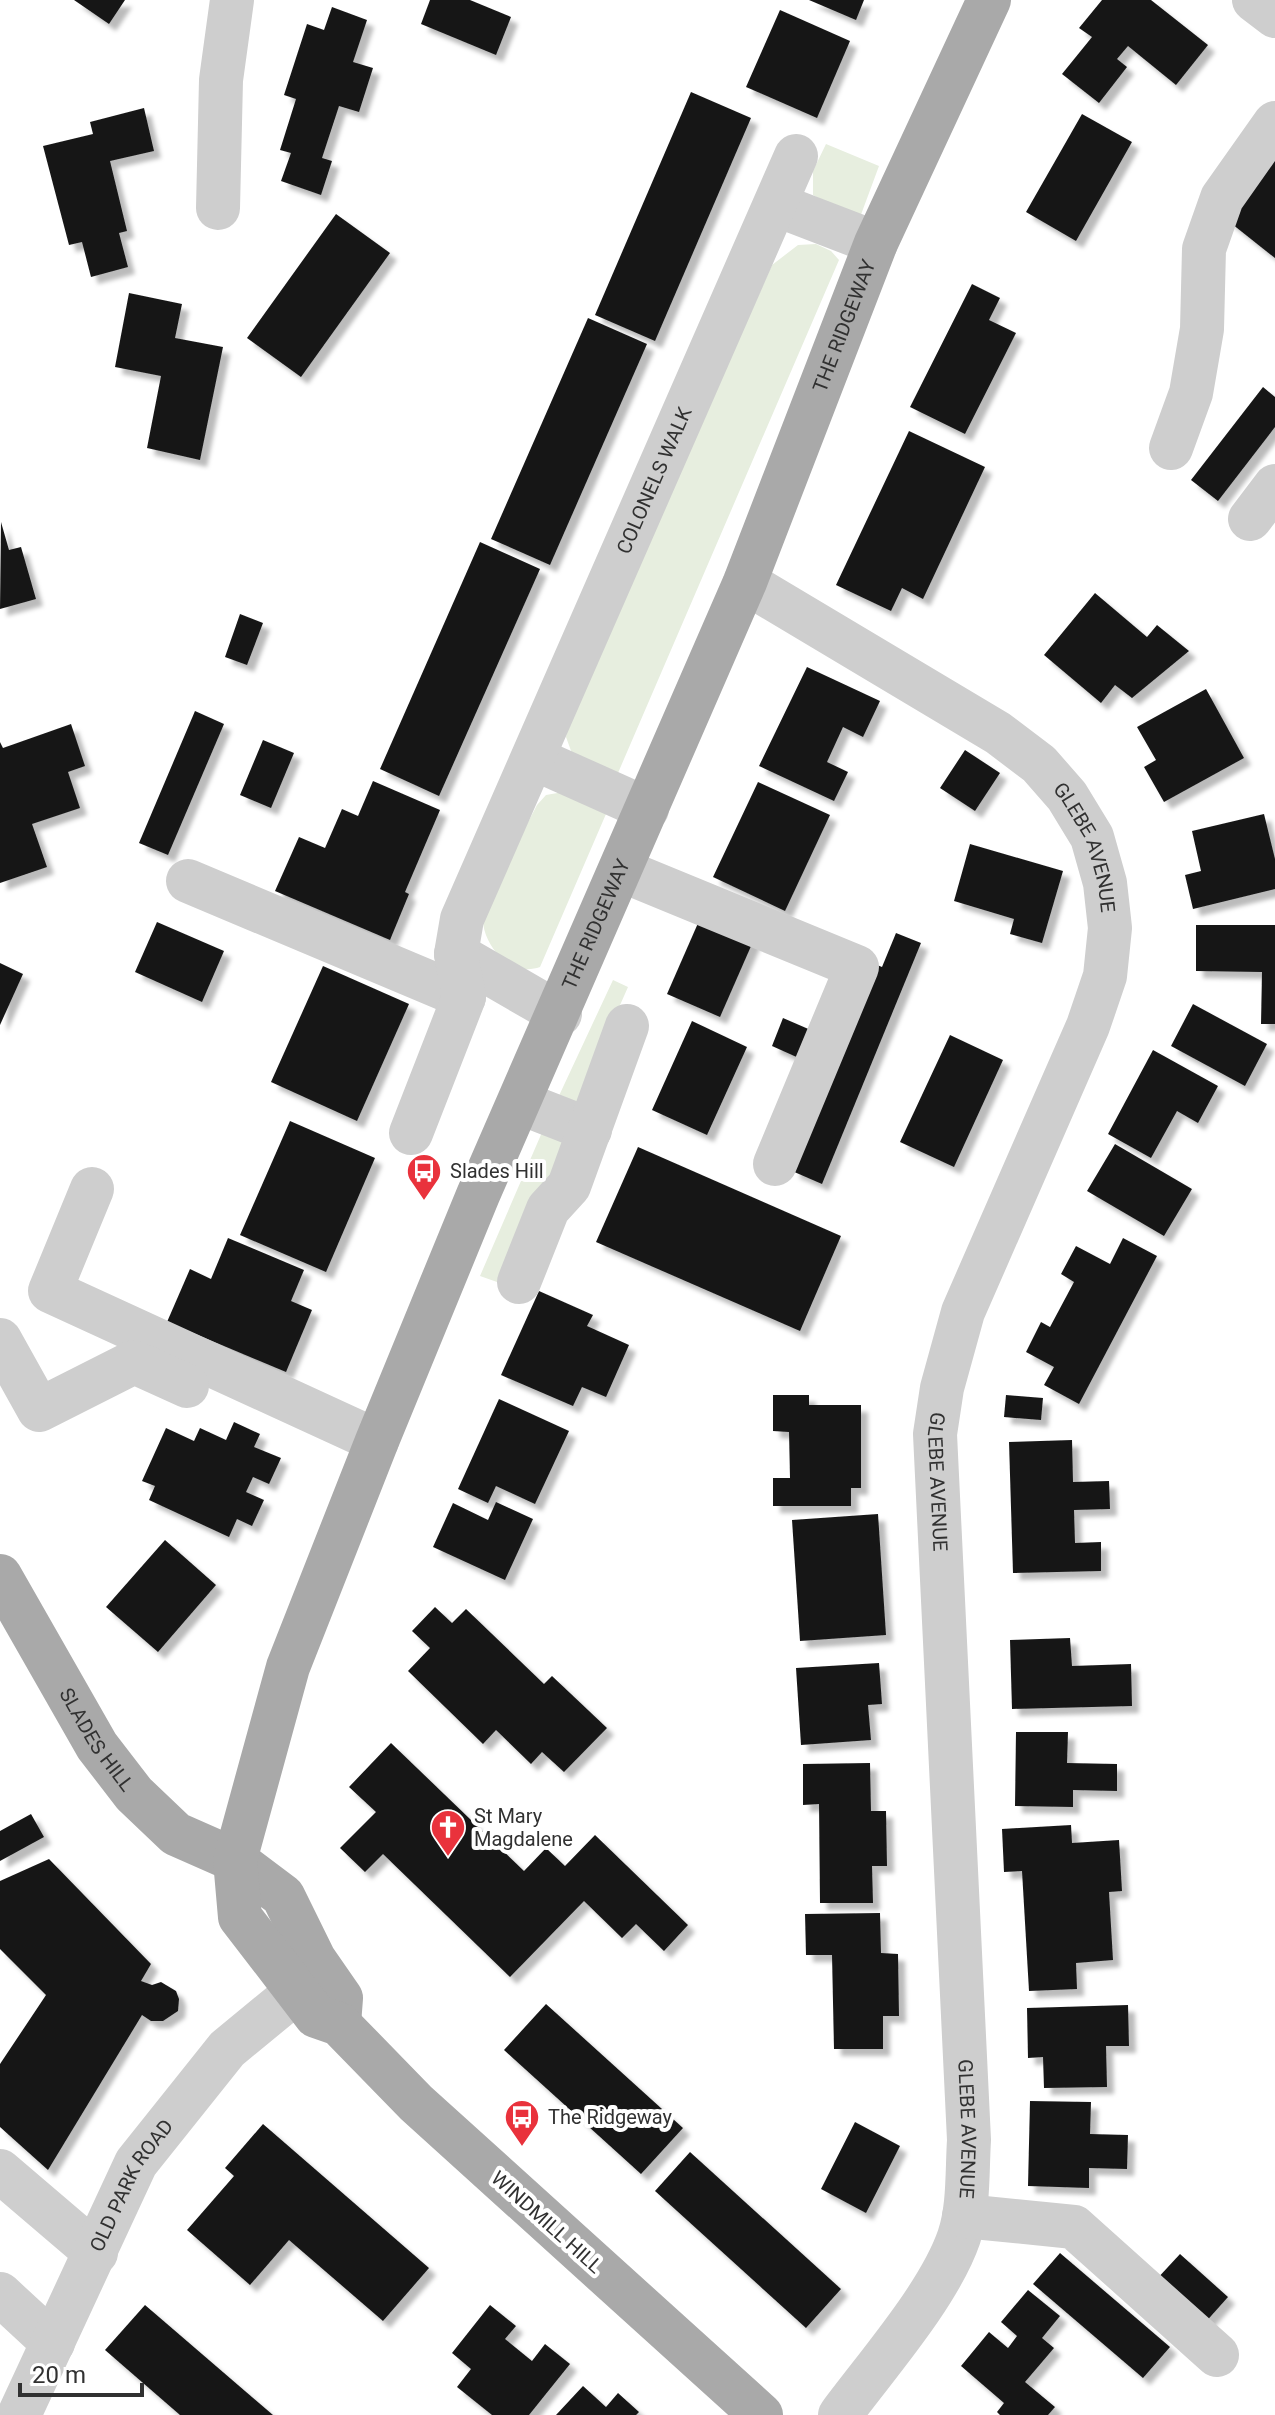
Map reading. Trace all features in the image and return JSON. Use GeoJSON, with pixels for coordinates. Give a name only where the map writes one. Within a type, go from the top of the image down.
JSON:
{"type":"FeatureCollection","features":[{"type":"Feature","properties":{"kind":"main road","name":"THE RIDGEWAY"},"geometry":{"type":"LineString","coordinates":[[235,1860],[288,1667],[372,1453],[478,1195],[560,1014],[745,582],[876,243],[989,0]]}},
{"type":"Feature","properties":{"kind":"main road","name":"SLADES HILL"},"geometry":{"type":"LineString","coordinates":[[0,1576],[97,1746],[134,1794],[176,1834],[235,1860]]}},
{"type":"Feature","properties":{"kind":"main road","name":"WINDMILL HILL"},"geometry":{"type":"LineString","coordinates":[[235,1860],[240,1917],[295,1993],[316,2016],[339,2024],[416,2103],[761,2415]]}},
{"type":"Feature","properties":{"kind":"main road"},"geometry":{"type":"LineString","coordinates":[[235,1860],[283,1896],[314,1959],[341,1998],[339,2024]]}},
{"type":"Feature","properties":{"kind":"street"},"geometry":{"type":"LineString","coordinates":[[218,208],[221,80],[232,0]]}},
{"type":"Feature","properties":{"kind":"street"},"geometry":{"type":"LineString","coordinates":[[1254,0],[1275,16]]}},
{"type":"Feature","properties":{"kind":"street"},"geometry":{"type":"LineString","coordinates":[[1171,448],[1191,393],[1200,342],[1204,249],[1222,198],[1275,123]]}},
{"type":"Feature","properties":{"kind":"street","name":"COLONELS WALK"},"geometry":{"type":"LineString","coordinates":[[464,997],[456,954],[462,919],[796,156]]}},
{"type":"Feature","properties":{"kind":"street"},"geometry":{"type":"LineString","coordinates":[[777,205],[876,243]]}},
{"type":"Feature","properties":{"kind":"street","name":"GLEBE AVENUE"},"geometry":{"type":"LineString","coordinates":[[745,582],[998,733],[1039,764],[1067,796],[1092,837],[1105,883],[1110,928],[1105,976],[1088,1026],[963,1312],[942,1388],[935,1434],[969,2140],[964,2216],[958,2239],[941,2273],[840,2415]]}},
{"type":"Feature","properties":{"kind":"street"},"geometry":{"type":"LineString","coordinates":[[533,758],[647,809]]}},
{"type":"Feature","properties":{"kind":"street"},"geometry":{"type":"LineString","coordinates":[[621,870],[857,967],[775,1164]]}},
{"type":"Feature","properties":{"kind":"street"},"geometry":{"type":"LineString","coordinates":[[188,881],[464,997],[411,1133]]}},
{"type":"Feature","properties":{"kind":"street"},"geometry":{"type":"LineString","coordinates":[[456,954],[560,1014]]}},
{"type":"Feature","properties":{"kind":"street"},"geometry":{"type":"LineString","coordinates":[[519,1282],[548,1209],[569,1186],[627,1026]]}},
{"type":"Feature","properties":{"kind":"street"},"geometry":{"type":"LineString","coordinates":[[521,1103],[590,1130]]}},
{"type":"Feature","properties":{"kind":"street"},"geometry":{"type":"LineString","coordinates":[[92,1189],[50,1291],[372,1453]]}},
{"type":"Feature","properties":{"kind":"street"},"geometry":{"type":"LineString","coordinates":[[0,1340],[39,1410],[134,1362],[372,1453]]}},
{"type":"Feature","properties":{"kind":"street","name":"OLD PARK ROAD"},"geometry":{"type":"LineString","coordinates":[[19,2415],[136,2163],[227,2049],[295,1993]]}},
{"type":"Feature","properties":{"kind":"street"},"geometry":{"type":"LineString","coordinates":[[0,2171],[96,2253]]}},
{"type":"Feature","properties":{"kind":"street"},"geometry":{"type":"LineString","coordinates":[[964,2216],[1074,2227],[1217,2355]]}},
{"type":"Feature","properties":{"kind":"street"},"geometry":{"type":"LineString","coordinates":[[0,2294],[53,2343]]}},
{"type":"Feature","properties":{"kind":"green space"},"geometry":{"type":"Polygon","coordinates":[[[826,144],[879,166],[859,220],[813,195],[813,171],[826,144]]]}},
{"type":"Feature","properties":{"kind":"green space"},"geometry":{"type":"Polygon","coordinates":[[[816,244],[831,251],[839,260],[618,773],[574,759],[566,737],[569,719],[772,265],[798,245],[816,244]]]}},
{"type":"Feature","properties":{"kind":"green space"},"geometry":{"type":"Polygon","coordinates":[[[569,791],[606,814],[540,967],[518,968],[504,961],[492,947],[484,930],[484,912],[500,873],[537,805],[546,795],[569,791]]]}},
{"type":"Feature","properties":{"kind":"green space"},"geometry":{"type":"Polygon","coordinates":[[[613,980],[628,987],[576,1105],[557,1100],[613,980]]]}},
{"type":"Feature","properties":{"kind":"green space"},"geometry":{"type":"Polygon","coordinates":[[[543,1130],[561,1138],[565,1147],[497,1282],[480,1276],[543,1130]]]}},
{"type":"Feature","properties":{"kind":"building"},"geometry":{"type":"Polygon","coordinates":[[[74,0],[125,0],[109,24],[74,0]]]}},
{"type":"Feature","properties":{"kind":"building"},"geometry":{"type":"Polygon","coordinates":[[[430,0],[470,0],[511,17],[496,55],[421,24],[430,0]]]}},
{"type":"Feature","properties":{"kind":"building"},"geometry":{"type":"Polygon","coordinates":[[[809,0],[864,0],[856,20],[809,0]]]}},
{"type":"Feature","properties":{"kind":"building"},"geometry":{"type":"Polygon","coordinates":[[[1102,0],[1151,0],[1208,45],[1176,85],[1128,46],[1117,59],[1127,67],[1099,103],[1062,74],[1092,37],[1079,28],[1102,0]]]}},
{"type":"Feature","properties":{"kind":"building"},"geometry":{"type":"Polygon","coordinates":[[[332,7],[367,20],[353,62],[373,68],[359,112],[339,106],[322,158],[332,161],[321,195],[281,181],[291,153],[280,150],[296,99],[284,95],[307,24],[324,30],[332,7]]]}},
{"type":"Feature","properties":{"kind":"building"},"geometry":{"type":"Polygon","coordinates":[[[780,10],[850,41],[817,118],[746,87],[780,10]]]}},
{"type":"Feature","properties":{"kind":"building"},"geometry":{"type":"Polygon","coordinates":[[[691,92],[751,118],[655,341],[595,315],[691,92]]]}},
{"type":"Feature","properties":{"kind":"building"},"geometry":{"type":"Polygon","coordinates":[[[144,108],[154,151],[110,161],[127,231],[119,233],[128,267],[91,277],[82,242],[69,245],[43,146],[93,134],[90,122],[144,108]]]}},
{"type":"Feature","properties":{"kind":"building"},"geometry":{"type":"Polygon","coordinates":[[[1082,114],[1132,142],[1076,241],[1026,212],[1082,114]]]}},
{"type":"Feature","properties":{"kind":"building"},"geometry":{"type":"Polygon","coordinates":[[[1275,159],[1275,258],[1227,220],[1275,159]]]}},
{"type":"Feature","properties":{"kind":"building"},"geometry":{"type":"Polygon","coordinates":[[[336,214],[390,253],[301,377],[247,338],[336,214]]]}},
{"type":"Feature","properties":{"kind":"building"},"geometry":{"type":"Polygon","coordinates":[[[972,284],[1000,298],[989,320],[1016,333],[965,434],[910,407],[972,284]]]}},
{"type":"Feature","properties":{"kind":"building"},"geometry":{"type":"Polygon","coordinates":[[[129,293],[182,304],[175,338],[223,347],[200,460],[147,448],[161,376],[115,367],[129,293]]]}},
{"type":"Feature","properties":{"kind":"building"},"geometry":{"type":"Polygon","coordinates":[[[588,318],[647,344],[550,565],[491,539],[588,318]]]}},
{"type":"Feature","properties":{"kind":"building"},"geometry":{"type":"Polygon","coordinates":[[[1263,387],[1275,397],[1275,427],[1218,501],[1191,480],[1263,387]]]}},
{"type":"Feature","properties":{"kind":"building"},"geometry":{"type":"Polygon","coordinates":[[[909,431],[985,467],[923,599],[902,588],[891,611],[836,585],[909,431]]]}},
{"type":"Feature","properties":{"kind":"building"},"geometry":{"type":"Polygon","coordinates":[[[1,522],[9,550],[21,547],[36,599],[0,609],[1,522]]]}},
{"type":"Feature","properties":{"kind":"building"},"geometry":{"type":"Polygon","coordinates":[[[480,542],[540,569],[439,796],[380,769],[480,542]]]}},
{"type":"Feature","properties":{"kind":"building"},"geometry":{"type":"Polygon","coordinates":[[[1095,593],[1147,637],[1157,625],[1189,651],[1132,698],[1115,685],[1101,703],[1044,655],[1095,593]]]}},
{"type":"Feature","properties":{"kind":"building"},"geometry":{"type":"Polygon","coordinates":[[[240,614],[263,623],[247,665],[225,657],[240,614]]]}},
{"type":"Feature","properties":{"kind":"building"},"geometry":{"type":"Polygon","coordinates":[[[807,667],[880,701],[863,737],[843,727],[827,762],[848,772],[834,801],[759,766],[807,667]]]}},
{"type":"Feature","properties":{"kind":"building"},"geometry":{"type":"Polygon","coordinates":[[[1206,689],[1244,758],[1164,802],[1144,767],[1156,760],[1137,727],[1206,689]]]}},
{"type":"Feature","properties":{"kind":"building"},"geometry":{"type":"Polygon","coordinates":[[[195,711],[224,724],[168,855],[139,843],[195,711]]]}},
{"type":"Feature","properties":{"kind":"building"},"geometry":{"type":"Polygon","coordinates":[[[71,724],[85,766],[68,772],[80,808],[32,824],[47,867],[0,883],[0,742],[3,748],[71,724]]]}},
{"type":"Feature","properties":{"kind":"building"},"geometry":{"type":"Polygon","coordinates":[[[263,740],[294,753],[271,808],[240,795],[263,740]]]}},
{"type":"Feature","properties":{"kind":"building"},"geometry":{"type":"Polygon","coordinates":[[[965,750],[1000,773],[975,811],[940,788],[965,750]]]}},
{"type":"Feature","properties":{"kind":"building"},"geometry":{"type":"Polygon","coordinates":[[[373,781],[440,810],[405,892],[409,894],[390,940],[275,891],[299,837],[325,848],[342,809],[358,816],[373,781]]]}},
{"type":"Feature","properties":{"kind":"building"},"geometry":{"type":"Polygon","coordinates":[[[758,782],[830,815],[785,911],[713,877],[758,782]]]}},
{"type":"Feature","properties":{"kind":"building"},"geometry":{"type":"Polygon","coordinates":[[[1264,814],[1275,859],[1275,889],[1193,909],[1185,875],[1201,871],[1192,831],[1264,814]]]}},
{"type":"Feature","properties":{"kind":"building"},"geometry":{"type":"Polygon","coordinates":[[[970,844],[1063,871],[1042,943],[1010,934],[1014,919],[954,901],[970,844]]]}},
{"type":"Feature","properties":{"kind":"building"},"geometry":{"type":"Polygon","coordinates":[[[702,914],[755,937],[720,1017],[667,994],[702,914]]]}},
{"type":"Feature","properties":{"kind":"building"},"geometry":{"type":"Polygon","coordinates":[[[157,922],[224,951],[202,1002],[135,972],[157,922]]]}},
{"type":"Feature","properties":{"kind":"building"},"geometry":{"type":"Polygon","coordinates":[[[1196,925],[1275,925],[1275,1024],[1261,1024],[1262,972],[1196,971],[1196,925]]]}},
{"type":"Feature","properties":{"kind":"building"},"geometry":{"type":"Polygon","coordinates":[[[896,933],[921,943],[822,1184],[792,1171],[877,965],[882,967],[896,933]]]}},
{"type":"Feature","properties":{"kind":"building"},"geometry":{"type":"Polygon","coordinates":[[[0,963],[23,974],[0,1025],[0,963]]]}},
{"type":"Feature","properties":{"kind":"building"},"geometry":{"type":"Polygon","coordinates":[[[323,966],[409,1004],[357,1121],[271,1082],[323,966]]]}},
{"type":"Feature","properties":{"kind":"building"},"geometry":{"type":"Polygon","coordinates":[[[1193,1004],[1267,1044],[1245,1086],[1171,1046],[1193,1004]]]}},
{"type":"Feature","properties":{"kind":"building"},"geometry":{"type":"Polygon","coordinates":[[[783,1018],[813,1031],[801,1059],[772,1046],[783,1018]]]}},
{"type":"Feature","properties":{"kind":"building"},"geometry":{"type":"Polygon","coordinates":[[[692,1021],[747,1047],[707,1135],[652,1110],[692,1021]]]}},
{"type":"Feature","properties":{"kind":"building"},"geometry":{"type":"Polygon","coordinates":[[[950,1035],[1003,1060],[954,1167],[900,1142],[950,1035]]]}},
{"type":"Feature","properties":{"kind":"building"},"geometry":{"type":"Polygon","coordinates":[[[1153,1050],[1218,1086],[1198,1123],[1177,1111],[1151,1158],[1108,1134],[1153,1050]]]}},
{"type":"Feature","properties":{"kind":"building"},"geometry":{"type":"Polygon","coordinates":[[[290,1121],[375,1158],[326,1272],[240,1235],[290,1121]]]}},
{"type":"Feature","properties":{"kind":"building"},"geometry":{"type":"Polygon","coordinates":[[[1115,1144],[1192,1189],[1164,1236],[1087,1191],[1115,1144]]]}},
{"type":"Feature","properties":{"kind":"building"},"geometry":{"type":"Polygon","coordinates":[[[638,1147],[841,1236],[800,1331],[596,1242],[638,1147]]]}},
{"type":"Feature","properties":{"kind":"building"},"geometry":{"type":"Polygon","coordinates":[[[228,1238],[304,1270],[291,1301],[312,1310],[286,1372],[167,1322],[190,1269],[211,1279],[228,1238]]]}},
{"type":"Feature","properties":{"kind":"building"},"geometry":{"type":"Polygon","coordinates":[[[1123,1238],[1157,1256],[1079,1404],[1044,1385],[1054,1367],[1026,1352],[1041,1322],[1050,1327],[1074,1282],[1061,1274],[1076,1246],[1110,1264],[1123,1238]]]}},
{"type":"Feature","properties":{"kind":"building"},"geometry":{"type":"Polygon","coordinates":[[[539,1291],[593,1315],[587,1326],[629,1345],[606,1397],[582,1387],[573,1406],[501,1375],[539,1291]]]}},
{"type":"Feature","properties":{"kind":"building"},"geometry":{"type":"Polygon","coordinates":[[[773,1395],[809,1395],[809,1405],[861,1405],[861,1488],[851,1488],[851,1506],[773,1506],[773,1478],[790,1478],[789,1432],[773,1431],[773,1395]]]}},
{"type":"Feature","properties":{"kind":"building"},"geometry":{"type":"Polygon","coordinates":[[[1006,1395],[1043,1398],[1041,1420],[1004,1417],[1006,1395]]]}},
{"type":"Feature","properties":{"kind":"building"},"geometry":{"type":"Polygon","coordinates":[[[499,1399],[569,1431],[535,1504],[496,1486],[488,1503],[458,1489],[499,1399]]]}},
{"type":"Feature","properties":{"kind":"building"},"geometry":{"type":"Polygon","coordinates":[[[234,1422],[260,1434],[254,1447],[281,1458],[269,1484],[253,1477],[246,1492],[264,1500],[252,1526],[237,1519],[229,1537],[149,1500],[155,1486],[142,1481],[166,1428],[194,1441],[200,1428],[226,1440],[234,1422]]]}},
{"type":"Feature","properties":{"kind":"building"},"geometry":{"type":"Polygon","coordinates":[[[1072,1440],[1073,1482],[1109,1481],[1110,1509],[1074,1510],[1075,1543],[1101,1542],[1101,1571],[1013,1573],[1009,1442],[1072,1440]]]}},
{"type":"Feature","properties":{"kind":"building"},"geometry":{"type":"Polygon","coordinates":[[[496,1502],[533,1519],[505,1580],[433,1547],[453,1503],[488,1520],[496,1502]]]}},
{"type":"Feature","properties":{"kind":"building"},"geometry":{"type":"Polygon","coordinates":[[[878,1514],[886,1635],[800,1641],[792,1520],[878,1514]]]}},
{"type":"Feature","properties":{"kind":"building"},"geometry":{"type":"Polygon","coordinates":[[[165,1540],[216,1585],[158,1652],[106,1607],[165,1540]]]}},
{"type":"Feature","properties":{"kind":"building"},"geometry":{"type":"Polygon","coordinates":[[[435,1607],[452,1623],[466,1609],[544,1684],[552,1676],[607,1728],[564,1772],[542,1752],[531,1764],[496,1730],[483,1744],[408,1671],[430,1648],[412,1631],[435,1607]]]}},
{"type":"Feature","properties":{"kind":"building"},"geometry":{"type":"Polygon","coordinates":[[[1070,1638],[1072,1666],[1131,1664],[1132,1706],[1012,1709],[1010,1640],[1070,1638]]]}},
{"type":"Feature","properties":{"kind":"building"},"geometry":{"type":"Polygon","coordinates":[[[879,1663],[882,1704],[868,1705],[871,1740],[801,1745],[796,1668],[879,1663]]]}},
{"type":"Feature","properties":{"kind":"building"},"geometry":{"type":"Polygon","coordinates":[[[1016,1732],[1068,1732],[1067,1763],[1117,1764],[1117,1791],[1073,1790],[1073,1807],[1015,1806],[1016,1732]]]}},
{"type":"Feature","properties":{"kind":"building","name":"St Mary Magdalene"},"geometry":{"type":"Polygon","coordinates":[[[391,1743],[524,1871],[546,1848],[565,1866],[595,1835],[688,1925],[664,1951],[636,1924],[622,1938],[584,1901],[510,1977],[383,1854],[365,1872],[340,1848],[376,1812],[349,1787],[391,1743]]]}},
{"type":"Feature","properties":{"kind":"building"},"geometry":{"type":"Polygon","coordinates":[[[870,1763],[871,1811],[886,1811],[887,1866],[872,1866],[873,1903],[820,1903],[819,1804],[803,1805],[803,1764],[870,1763]]]}},
{"type":"Feature","properties":{"kind":"building"},"geometry":{"type":"Polygon","coordinates":[[[31,1814],[44,1837],[0,1861],[0,1831],[31,1814]]]}},
{"type":"Feature","properties":{"kind":"building"},"geometry":{"type":"Polygon","coordinates":[[[1071,1825],[1072,1843],[1119,1840],[1122,1891],[1109,1892],[1113,1960],[1076,1963],[1077,1989],[1029,1991],[1022,1871],[1004,1872],[1002,1829],[1071,1825]]]}},
{"type":"Feature","properties":{"kind":"building"},"geometry":{"type":"Polygon","coordinates":[[[49,1859],[151,1964],[141,1981],[152,1985],[161,1982],[176,1991],[179,1999],[178,2011],[163,2021],[151,2021],[142,2015],[48,2170],[0,2127],[0,2064],[46,1995],[0,1949],[0,1881],[49,1859]]]}},
{"type":"Feature","properties":{"kind":"building"},"geometry":{"type":"Polygon","coordinates":[[[880,1913],[881,1953],[898,1954],[899,2016],[883,2016],[883,2049],[834,2049],[832,1955],[806,1955],[805,1914],[880,1913]]]}},
{"type":"Feature","properties":{"kind":"building"},"geometry":{"type":"Polygon","coordinates":[[[546,2004],[683,2128],[641,2174],[504,2050],[546,2004]]]}},
{"type":"Feature","properties":{"kind":"building"},"geometry":{"type":"Polygon","coordinates":[[[1128,2005],[1129,2046],[1106,2046],[1107,2087],[1044,2088],[1043,2057],[1028,2058],[1027,2008],[1128,2005]]]}},
{"type":"Feature","properties":{"kind":"building"},"geometry":{"type":"Polygon","coordinates":[[[1030,2101],[1091,2102],[1090,2134],[1128,2135],[1127,2169],[1089,2168],[1089,2188],[1028,2186],[1030,2101]]]}},
{"type":"Feature","properties":{"kind":"building"},"geometry":{"type":"Polygon","coordinates":[[[855,2122],[900,2146],[866,2213],[821,2189],[855,2122]]]}},
{"type":"Feature","properties":{"kind":"building"},"geometry":{"type":"Polygon","coordinates":[[[263,2124],[429,2268],[383,2321],[289,2240],[250,2285],[187,2230],[234,2176],[225,2168],[263,2124]]]}},
{"type":"Feature","properties":{"kind":"building"},"geometry":{"type":"Polygon","coordinates":[[[690,2152],[841,2289],[806,2328],[655,2191],[690,2152]]]}},
{"type":"Feature","properties":{"kind":"building"},"geometry":{"type":"Polygon","coordinates":[[[1060,2253],[1170,2347],[1143,2378],[1033,2284],[1060,2253]]]}},
{"type":"Feature","properties":{"kind":"building"},"geometry":{"type":"Polygon","coordinates":[[[1180,2254],[1228,2297],[1203,2325],[1155,2281],[1180,2254]]]}},
{"type":"Feature","properties":{"kind":"building"},"geometry":{"type":"Polygon","coordinates":[[[1028,2290],[1060,2316],[1042,2338],[1054,2348],[1025,2382],[1055,2407],[1048,2415],[1000,2415],[997,2412],[1004,2403],[961,2366],[989,2332],[1008,2348],[1017,2336],[1001,2322],[1028,2290]]]}},
{"type":"Feature","properties":{"kind":"building"},"geometry":{"type":"Polygon","coordinates":[[[145,2305],[273,2415],[180,2415],[105,2350],[145,2305]]]}},
{"type":"Feature","properties":{"kind":"building"},"geometry":{"type":"Polygon","coordinates":[[[490,2305],[516,2326],[505,2339],[532,2361],[545,2344],[570,2364],[529,2415],[492,2415],[457,2387],[471,2369],[452,2353],[490,2305]]]}},
{"type":"Feature","properties":{"kind":"building"},"geometry":{"type":"Polygon","coordinates":[[[583,2386],[606,2407],[618,2393],[639,2412],[636,2415],[556,2415],[583,2386]]]}},
{"type":"Feature","properties":{"kind":"place","name":"Slades Hill"},"geometry":{"type":"Point","coordinates":[424,1202]}},
{"type":"Feature","properties":{"kind":"place","name":"St Mary Magdalene"},"geometry":{"type":"Point","coordinates":[448,1858]}},
{"type":"Feature","properties":{"kind":"place","name":"The Ridgeway"},"geometry":{"type":"Point","coordinates":[522,2148]}}]}
